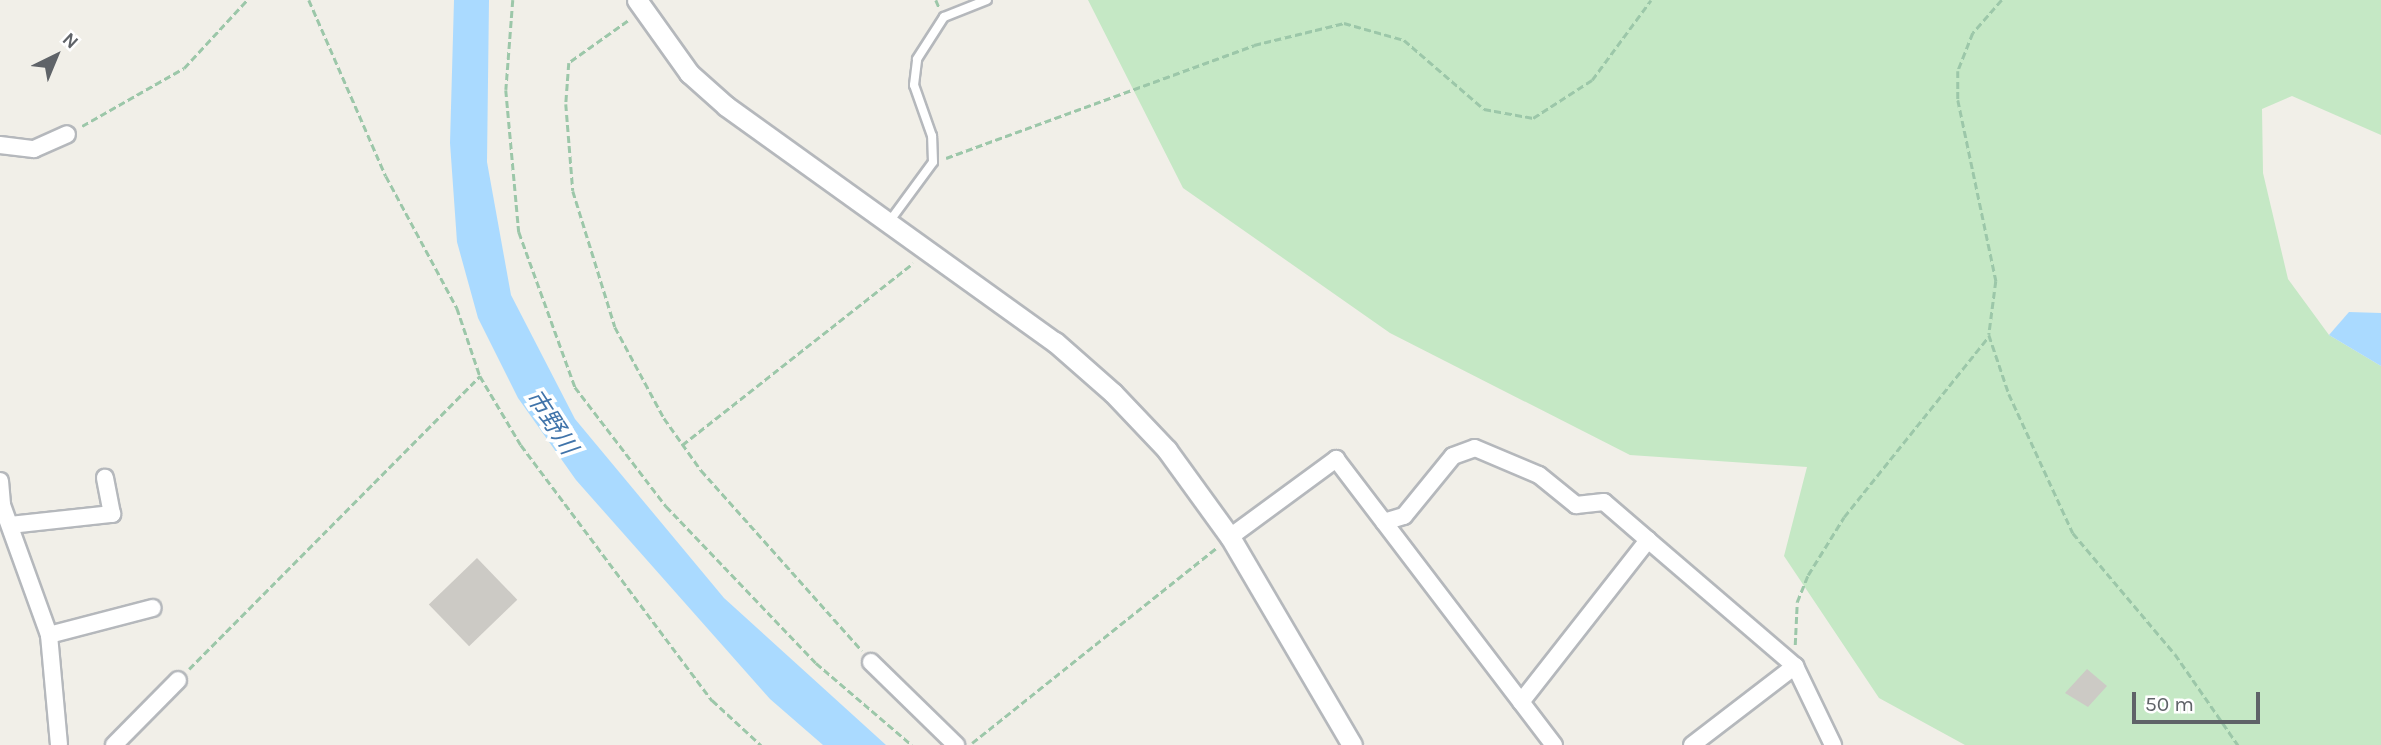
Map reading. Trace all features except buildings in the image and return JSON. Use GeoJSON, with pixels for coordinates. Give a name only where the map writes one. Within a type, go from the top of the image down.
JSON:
{"type":"FeatureCollection","features":[{"type":"Feature","properties":{"kind":"street"},"geometry":{"type":"LineString","coordinates":[[640,5],[689,73],[726,106],[929,251],[1113,393],[1167,450],[1230,537],[1352,745]]}},
{"type":"Feature","properties":{"kind":"street"},"geometry":{"type":"LineString","coordinates":[[0,145],[34,149],[67,134]]}},
{"type":"Feature","properties":{"kind":"street"},"geometry":{"type":"LineString","coordinates":[[1384,522],[1404,516],[1453,456],[1475,448],[1539,475],[1576,505],[1604,502],[1794,666],[1833,745]]}},
{"type":"Feature","properties":{"kind":"street"},"geometry":{"type":"LineString","coordinates":[[1230,537],[1336,459],[1554,745]]}},
{"type":"Feature","properties":{"kind":"street"},"geometry":{"type":"LineString","coordinates":[[10,525],[112,514],[105,478]]}},
{"type":"Feature","properties":{"kind":"street"},"geometry":{"type":"LineString","coordinates":[[0,481],[10,525],[49,635],[59,745]]}},
{"type":"Feature","properties":{"kind":"street"},"geometry":{"type":"LineString","coordinates":[[1521,702],[1648,540]]}},
{"type":"Feature","properties":{"kind":"street"},"geometry":{"type":"LineString","coordinates":[[49,635],[153,608]]}},
{"type":"Feature","properties":{"kind":"street"},"geometry":{"type":"LineString","coordinates":[[872,662],[956,745]]}},
{"type":"Feature","properties":{"kind":"street"},"geometry":{"type":"LineString","coordinates":[[1692,745],[1794,666]]}},
{"type":"Feature","properties":{"kind":"street"},"geometry":{"type":"LineString","coordinates":[[114,745],[178,680]]}},
{"type":"Feature","properties":{"kind":"lane"},"geometry":{"type":"LineString","coordinates":[[889,222],[933,162],[932,136],[914,85],[917,59],[944,17],[987,0]]}},
{"type":"Feature","properties":{"kind":"path"},"geometry":{"type":"LineString","coordinates":[[67,134],[141,98],[184,68],[247,0]]}},
{"type":"Feature","properties":{"kind":"path"},"geometry":{"type":"LineString","coordinates":[[309,0],[386,176],[457,308],[480,376],[587,536],[712,700],[761,745]]}},
{"type":"Feature","properties":{"kind":"path"},"geometry":{"type":"LineString","coordinates":[[513,0],[506,90],[519,232],[575,387],[666,506],[816,663],[912,745]]}},
{"type":"Feature","properties":{"kind":"path"},"geometry":{"type":"LineString","coordinates":[[933,162],[1254,45],[1344,23],[1404,40],[1484,109],[1533,118],[1592,80],[1651,0]]}},
{"type":"Feature","properties":{"kind":"path"},"geometry":{"type":"LineString","coordinates":[[2002,0],[1973,33],[1958,71],[1958,100],[1996,281],[1989,335],[2014,406],[2073,533],[2175,654],[2238,745]]}},
{"type":"Feature","properties":{"kind":"path"},"geometry":{"type":"LineString","coordinates":[[640,5],[569,63],[572,178],[615,327],[682,445],[872,662]]}},
{"type":"Feature","properties":{"kind":"path"},"geometry":{"type":"LineString","coordinates":[[682,445],[929,251]]}},
{"type":"Feature","properties":{"kind":"path"},"geometry":{"type":"LineString","coordinates":[[1794,666],[1797,602],[1808,575],[1844,517],[1989,335]]}},
{"type":"Feature","properties":{"kind":"path"},"geometry":{"type":"LineString","coordinates":[[178,680],[480,376]]}},
{"type":"Feature","properties":{"kind":"path"},"geometry":{"type":"LineString","coordinates":[[970,745],[1230,537]]}},
{"type":"Feature","properties":{"kind":"green space"},"geometry":{"type":"Polygon","coordinates":[[[1088,0],[2381,0],[2381,135],[2292,96],[2262,109],[2263,173],[2288,279],[2329,335],[2381,366],[2381,745],[1965,745],[1879,698],[1784,556],[1807,467],[1630,455],[1390,333],[1183,188],[1088,0]]]}},
{"type":"Feature","properties":{"kind":"water","name":"市野川"},"geometry":{"type":"Polygon","coordinates":[[[454,0],[489,0],[487,162],[511,295],[575,419],[724,598],[886,745],[823,745],[770,699],[576,480],[518,398],[478,318],[457,242],[450,143],[454,0]]]}},
{"type":"Feature","properties":{"kind":"water"},"geometry":{"type":"Polygon","coordinates":[[[2349,312],[2381,313],[2381,366],[2329,335],[2349,312]]]}}]}
